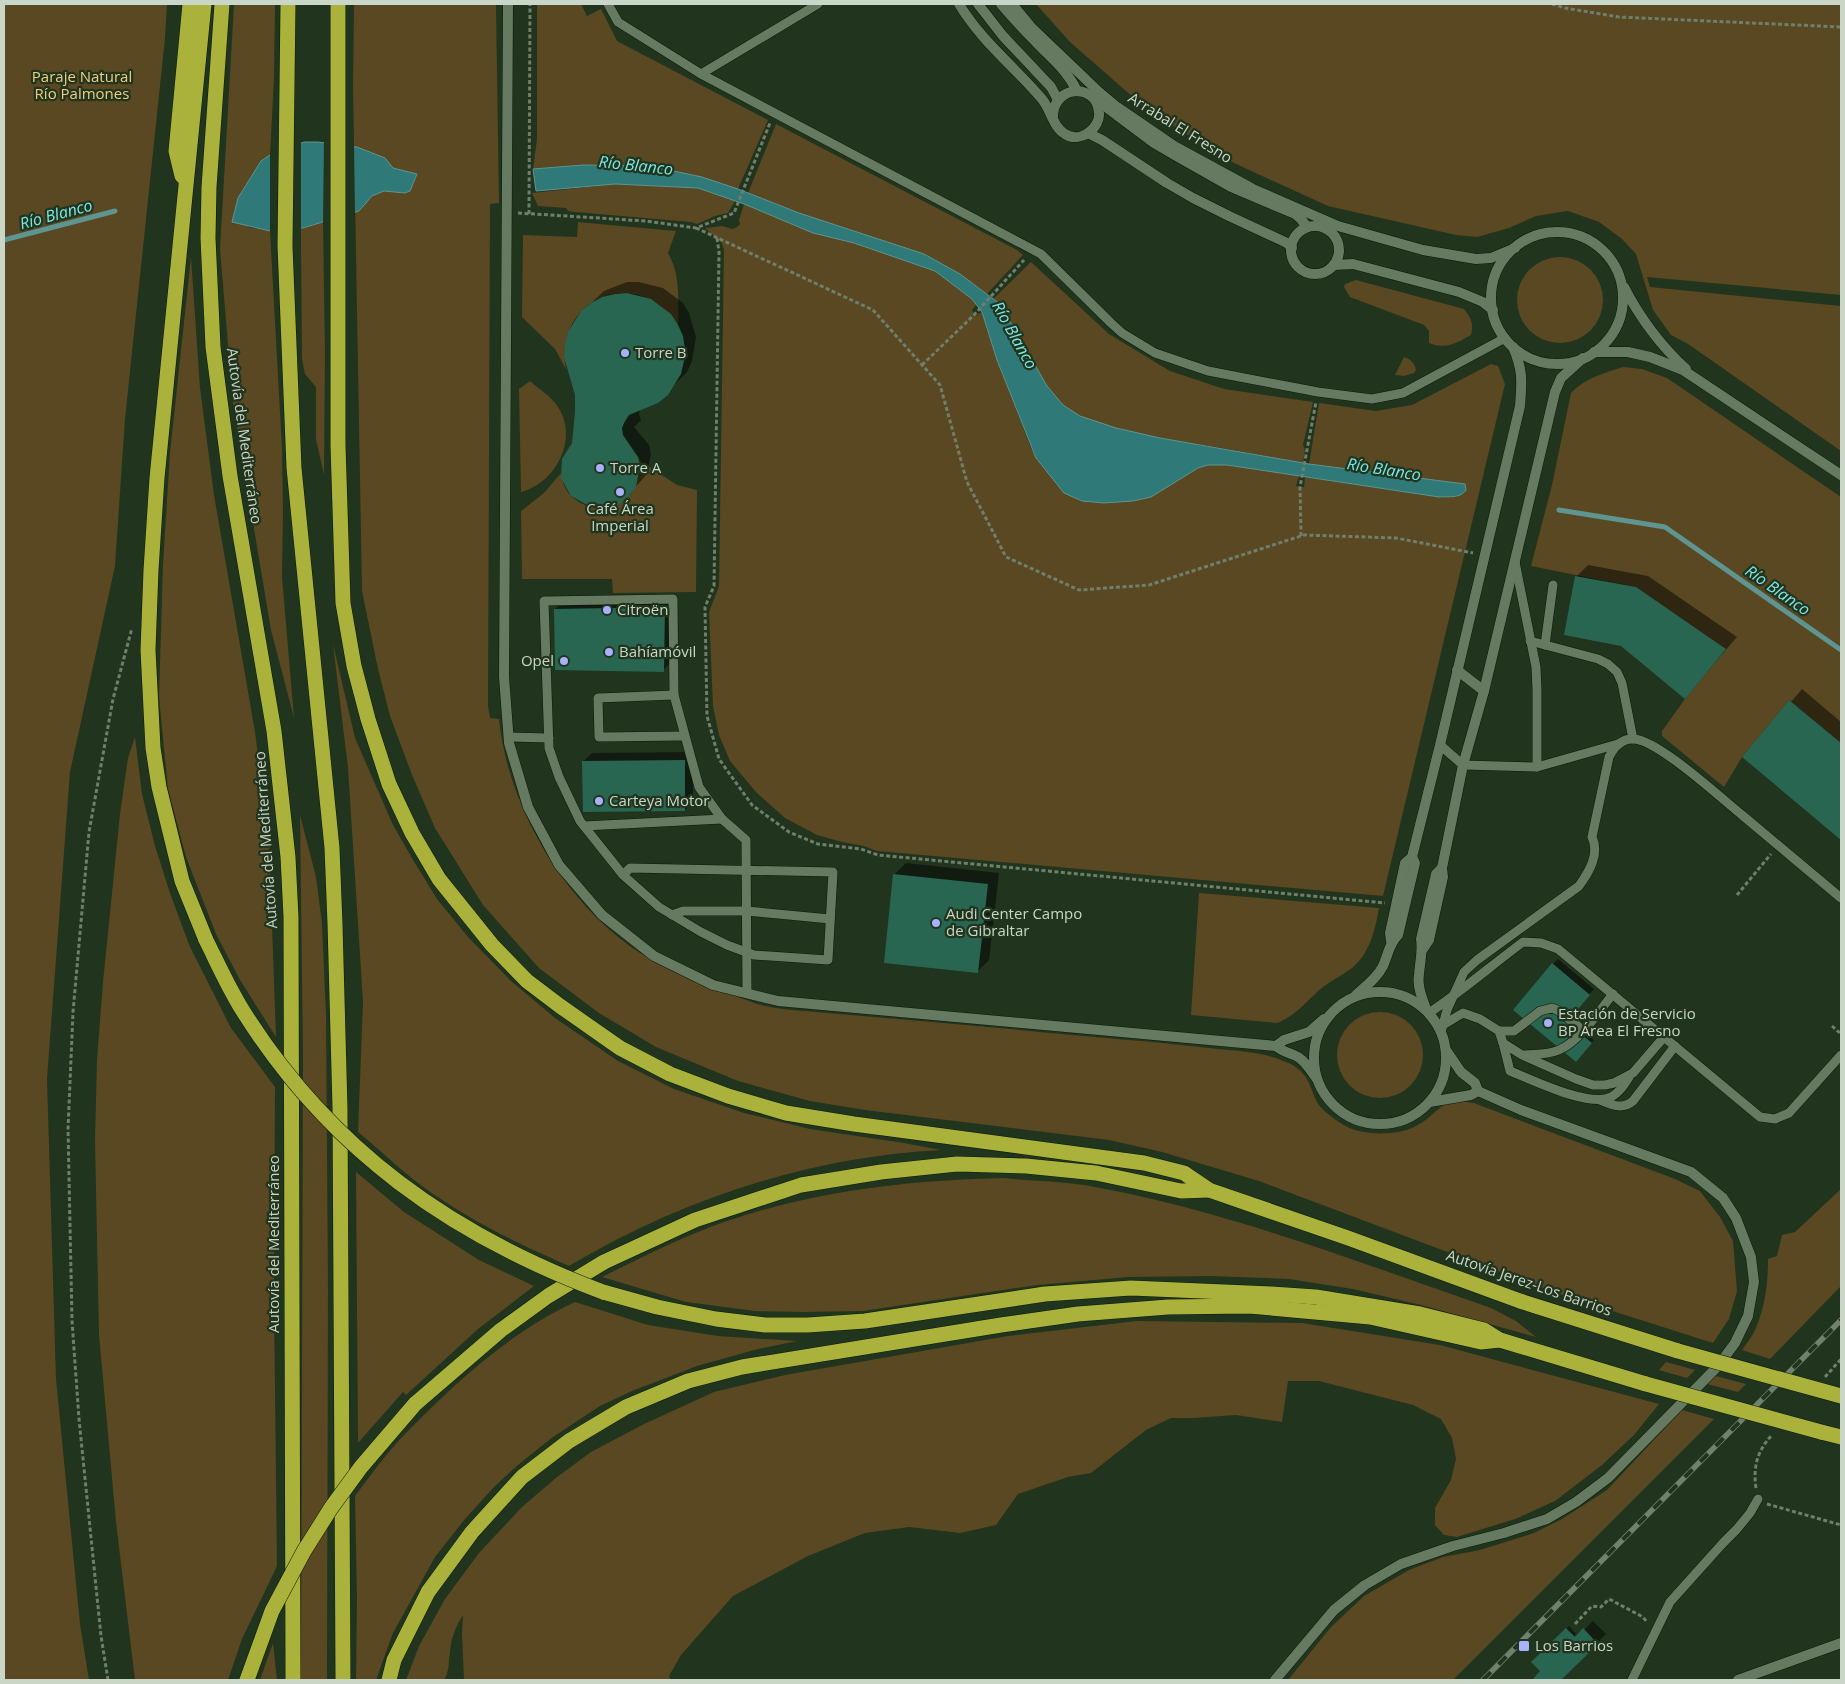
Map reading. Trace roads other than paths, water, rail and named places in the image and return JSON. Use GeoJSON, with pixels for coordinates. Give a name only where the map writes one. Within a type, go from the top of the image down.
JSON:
{"type":"FeatureCollection","features":[{"type":"Feature","properties":{"kind":"highway"},"geometry":{"type":"LineString","coordinates":[[185,188],[176,151],[190,4]]}},
{"type":"Feature","properties":{"kind":"highway"},"geometry":{"type":"LineString","coordinates":[[204,4],[157,478],[151,570],[149,670],[152,748],[159,787],[182,881],[206,940],[242,1010],[272,1053],[329,1122],[357,1148],[408,1191],[464,1227],[530,1263],[603,1292],[657,1307],[716,1319],[764,1325],[808,1325],[865,1321],[1045,1294],[1131,1288],[1326,1298],[1420,1314],[1484,1330],[1500,1340],[1646,1384],[1841,1438]]}},
{"type":"Feature","properties":{"kind":"highway","name":"Autovía del Mediterráneo"},"geometry":{"type":"LineString","coordinates":[[222,4],[209,188],[208,238],[212,347],[230,476],[274,731],[286,840],[291,917],[293,1680]]}},
{"type":"Feature","properties":{"kind":"highway"},"geometry":{"type":"LineString","coordinates":[[288,4],[285,246],[294,468],[331,838],[335,924],[341,1156],[343,1680]]}},
{"type":"Feature","properties":{"kind":"highway"},"geometry":{"type":"LineString","coordinates":[[340,4],[337,129],[338,446],[344,604],[354,666],[368,719],[389,784],[412,833],[439,878],[492,944],[527,981],[620,1048],[670,1074],[728,1096],[786,1113],[1144,1163],[1184,1173],[1209,1190]]}},
{"type":"Feature","properties":{"kind":"highway"},"geometry":{"type":"LineString","coordinates":[[247,1680],[272,1611],[304,1551],[360,1467],[415,1404],[501,1330],[548,1296],[604,1262],[695,1220],[800,1184],[881,1172],[957,1164],[1026,1166],[1096,1173],[1181,1191],[1209,1190]]}},
{"type":"Feature","properties":{"kind":"highway","name":"Autovía Jerez-Los Barrios"},"geometry":{"type":"LineString","coordinates":[[1209,1190],[1348,1238],[1520,1301],[1678,1351],[1841,1396]]}},
{"type":"Feature","properties":{"kind":"highway"},"geometry":{"type":"LineString","coordinates":[[389,1680],[394,1660],[428,1592],[472,1532],[522,1477],[569,1442],[626,1407],[688,1382],[742,1367],[992,1326],[1078,1314],[1168,1307],[1249,1306],[1370,1318],[1481,1342],[1500,1340]]}},
{"type":"Feature","properties":{"kind":"street"},"geometry":{"type":"LineString","coordinates":[[508,4],[504,678],[509,738],[528,807],[559,864],[602,915],[654,956],[713,985],[778,1001],[1276,1046],[1282,1052],[1297,1056],[1317,1079]]}},
{"type":"Feature","properties":{"kind":"street"},"geometry":{"type":"LineString","coordinates":[[959,4],[1002,59],[1042,99],[1057,126],[1068,136],[1079,137],[1094,128],[1099,117],[1097,103]]}},
{"type":"Feature","properties":{"kind":"street"},"geometry":{"type":"LineString","coordinates":[[978,4],[1004,36],[1051,87],[1058,100]]}},
{"type":"Feature","properties":{"kind":"street"},"geometry":{"type":"LineString","coordinates":[[1001,4],[1071,78],[1076,91],[1065,94],[1058,100],[1053,116]]}},
{"type":"Feature","properties":{"kind":"street","name":"Arrabal El Fresno"},"geometry":{"type":"LineString","coordinates":[[1012,4],[1031,27],[1098,92],[1117,107],[1174,146],[1253,190],[1338,226],[1423,250],[1460,258],[1476,259],[1490,258],[1515,248]]}},
{"type":"Feature","properties":{"kind":"street","name":"Arrabal El Fresno"},"geometry":{"type":"LineString","coordinates":[[1076,91],[1088,94],[1097,103],[1106,107],[1154,143],[1255,199],[1295,214],[1307,227]]}},
{"type":"Feature","properties":{"kind":"street"},"geometry":{"type":"LineString","coordinates":[[1088,133],[1193,198],[1287,243],[1292,248]]}},
{"type":"Feature","properties":{"kind":"street"},"geometry":{"type":"LineString","coordinates":[[1334,265],[1339,251],[1338,243],[1332,233],[1319,226],[1307,227],[1296,235],[1292,248],[1294,261],[1306,273],[1321,273],[1334,265],[1353,264],[1459,292],[1483,302],[1493,310]]}},
{"type":"Feature","properties":{"kind":"street","name":"Arrabal El Fresno"},"geometry":{"type":"LineString","coordinates":[[1332,233],[1349,231],[1362,233]]}},
{"type":"Feature","properties":{"kind":"street"},"geometry":{"type":"LineString","coordinates":[[1583,358],[1559,364],[1546,363],[1523,354],[1513,347],[1498,328],[1491,292],[1494,280],[1499,268],[1515,248],[1536,236],[1561,233],[1574,234],[1591,242],[1606,254],[1644,322],[1674,358],[1694,376],[1841,476]]}},
{"type":"Feature","properties":{"kind":"street"},"geometry":{"type":"LineString","coordinates":[[1428,1012],[1420,993],[1418,976],[1423,949],[1428,940],[1443,877],[1442,868],[1463,765],[1484,691],[1555,392],[1561,378],[1612,335],[1618,324],[1623,300],[1621,281]]}},
{"type":"Feature","properties":{"kind":"street"},"geometry":{"type":"LineString","coordinates":[[1392,941],[1390,933],[1405,863],[1412,857],[1520,406],[1522,384],[1520,364],[1513,347]]}},
{"type":"Feature","properties":{"kind":"street"},"geometry":{"type":"LineString","coordinates":[[1594,352],[1628,352],[1650,357],[1694,376]]}},
{"type":"Feature","properties":{"kind":"street"},"geometry":{"type":"LineString","coordinates":[[1456,670],[1484,691]]}},
{"type":"Feature","properties":{"kind":"street"},"geometry":{"type":"LineString","coordinates":[[1276,1046],[1284,1040],[1309,1032],[1373,980],[1383,966],[1392,941],[1398,935],[1415,863],[1412,857]]}},
{"type":"Feature","properties":{"kind":"street"},"geometry":{"type":"LineString","coordinates":[[1330,1014],[1322,1026],[1314,1052],[1314,1066],[1323,1092],[1336,1108],[1354,1119],[1367,1123],[1381,1124],[1395,1123],[1420,1111],[1430,1102],[1444,1078],[1446,1050],[1442,1028],[1428,1012],[1406,997],[1393,993],[1372,993],[1352,998]]}},
{"type":"Feature","properties":{"kind":"street"},"geometry":{"type":"LineString","coordinates":[[1275,1680],[1334,1610],[1365,1585],[1401,1564],[1453,1546],[1504,1533],[1547,1519],[1576,1502],[1608,1478],[1718,1366],[1735,1343],[1748,1316],[1754,1282],[1750,1257],[1736,1218],[1723,1198],[1691,1172],[1521,1110],[1478,1091],[1475,1082],[1461,1072],[1446,1050]]}},
{"type":"Feature","properties":{"kind":"street"},"geometry":{"type":"LineString","coordinates":[[1430,1102],[1472,1095],[1478,1091]]}},
{"type":"Feature","properties":{"kind":"street"},"geometry":{"type":"LineString","coordinates":[[1738,1680],[1841,1643]]}},
{"type":"Feature","properties":{"kind":"lane"},"geometry":{"type":"LineString","coordinates":[[608,4],[618,22],[701,74],[1034,250],[1047,259],[1111,324],[1155,353],[1222,374],[1372,400],[1403,392],[1504,338]]}},
{"type":"Feature","properties":{"kind":"lane"},"geometry":{"type":"LineString","coordinates":[[701,74],[818,4]]}},
{"type":"Feature","properties":{"kind":"lane"},"geometry":{"type":"LineString","coordinates":[[1515,562],[1536,667],[1536,767]]}},
{"type":"Feature","properties":{"kind":"lane"},"geometry":{"type":"LineString","coordinates":[[1545,645],[1553,585]]}},
{"type":"Feature","properties":{"kind":"lane"},"geometry":{"type":"LineString","coordinates":[[623,875],[630,868],[747,870],[833,872],[828,960],[754,955],[748,952],[727,945],[672,915],[659,907],[623,875],[580,821],[549,748],[544,600],[673,599],[674,695],[699,787],[722,819],[746,840],[747,870],[748,952],[747,993]]}},
{"type":"Feature","properties":{"kind":"lane"},"geometry":{"type":"LineString","coordinates":[[1530,641],[1598,659],[1608,664],[1617,672],[1622,683],[1633,738]]}},
{"type":"Feature","properties":{"kind":"lane"},"geometry":{"type":"LineString","coordinates":[[674,695],[598,698],[599,737],[684,736]]}},
{"type":"Feature","properties":{"kind":"lane"},"geometry":{"type":"LineString","coordinates":[[509,738],[549,738]]}},
{"type":"Feature","properties":{"kind":"lane"},"geometry":{"type":"LineString","coordinates":[[1440,745],[1463,765],[1536,767],[1618,744],[1625,740],[1633,738],[1641,740],[1679,763],[1841,898]]}},
{"type":"Feature","properties":{"kind":"lane"},"geometry":{"type":"LineString","coordinates":[[1442,1028],[1464,972],[1477,960],[1579,886],[1589,871],[1596,846],[1592,837],[1609,757],[1612,750],[1618,744]]}},
{"type":"Feature","properties":{"kind":"lane"},"geometry":{"type":"LineString","coordinates":[[584,826],[722,819]]}},
{"type":"Feature","properties":{"kind":"lane"},"geometry":{"type":"LineString","coordinates":[[672,915],[683,911],[747,911],[830,919]]}},
{"type":"Feature","properties":{"kind":"lane"},"geometry":{"type":"LineString","coordinates":[[1428,1012],[1453,997],[1477,976],[1523,942],[1541,943],[1558,949],[1760,1117],[1775,1119],[1789,1113],[1841,1056]]}},
{"type":"Feature","properties":{"kind":"lane"},"geometry":{"type":"LineString","coordinates":[[1522,1055],[1546,1054],[1560,1050],[1573,1042],[1614,994]]}},
{"type":"Feature","properties":{"kind":"lane"},"geometry":{"type":"LineString","coordinates":[[1442,1028],[1463,1013],[1480,1019],[1498,1031],[1514,1031],[1540,1011],[1552,1008],[1583,1030]]}},
{"type":"Feature","properties":{"kind":"lane"},"geometry":{"type":"LineString","coordinates":[[1498,1031],[1510,1071],[1590,1100],[1609,1098],[1617,1093],[1664,1036]]}},
{"type":"Feature","properties":{"kind":"lane"},"geometry":{"type":"LineString","coordinates":[[1503,1043],[1522,1055],[1593,1085],[1614,1083],[1633,1073]]}},
{"type":"Feature","properties":{"kind":"lane"},"geometry":{"type":"LineString","coordinates":[[1599,1100],[1619,1107],[1629,1104],[1675,1046]]}},
{"type":"Feature","properties":{"kind":"lane"},"geometry":{"type":"LineString","coordinates":[[1632,1680],[1670,1602],[1737,1529],[1758,1499]]}},
{"type":"Feature","properties":{"kind":"water"},"geometry":{"type":"Polygon","coordinates":[[[304,142],[357,147],[385,158],[393,168],[417,174],[410,191],[405,193],[384,191],[372,196],[359,211],[303,228],[270,231],[232,222],[238,198],[261,161],[270,155],[304,142]]]}},
{"type":"Feature","properties":{"kind":"water"},"geometry":{"type":"Polygon","coordinates":[[[583,165],[650,166],[702,177],[799,213],[924,254],[960,274],[1000,304],[1047,386],[1063,405],[1080,416],[1116,428],[1160,438],[1309,464],[1465,484],[1466,490],[1461,495],[1439,497],[1227,465],[1208,465],[1198,468],[1151,497],[1133,501],[1104,503],[1082,501],[1064,493],[1036,458],[997,360],[982,312],[972,299],[935,271],[854,243],[813,233],[744,204],[698,188],[615,184],[536,191],[533,169],[583,165]]]}},
{"type":"Feature","properties":{"kind":"waterway","name":"Río Blanco"},"geometry":{"type":"LineString","coordinates":[[4,240],[115,211]]}},
{"type":"Feature","properties":{"kind":"waterway","name":"Río Blanco"},"geometry":{"type":"LineString","coordinates":[[1559,510],[1665,527],[1841,650]]}},
{"type":"Feature","properties":{"kind":"railway"},"geometry":{"type":"LineString","coordinates":[[1483,1680],[1841,1320]]}},
{"type":"Feature","properties":{"kind":"place","name":"Torre B"},"geometry":{"type":"Point","coordinates":[625,353]}},
{"type":"Feature","properties":{"kind":"place","name":"Torre A"},"geometry":{"type":"Point","coordinates":[600,468]}},
{"type":"Feature","properties":{"kind":"place","name":"Café Área Imperial"},"geometry":{"type":"Point","coordinates":[620,492]}},
{"type":"Feature","properties":{"kind":"place","name":"Citroën"},"geometry":{"type":"Point","coordinates":[607,610]}},
{"type":"Feature","properties":{"kind":"place","name":"Bahíamóvil"},"geometry":{"type":"Point","coordinates":[609,652]}},
{"type":"Feature","properties":{"kind":"place","name":"Opel"},"geometry":{"type":"Point","coordinates":[564,661]}},
{"type":"Feature","properties":{"kind":"place","name":"Carteya Motor"},"geometry":{"type":"Point","coordinates":[599,801]}},
{"type":"Feature","properties":{"kind":"place","name":"Audi Center Campo de Gibraltar"},"geometry":{"type":"Point","coordinates":[936,923]}},
{"type":"Feature","properties":{"kind":"place","name":"Estación de Servicio BP Área El Fresno"},"geometry":{"type":"Point","coordinates":[1548,1023]}},
{"type":"Feature","properties":{"kind":"place","name":"Los Barrios"},"geometry":{"type":"Point","coordinates":[1524,1646]}},
{"type":"Feature","properties":{"kind":"park label","name":"Paraje Natural Río Palmones"},"geometry":{"type":"Point","coordinates":[82,86]}}]}
